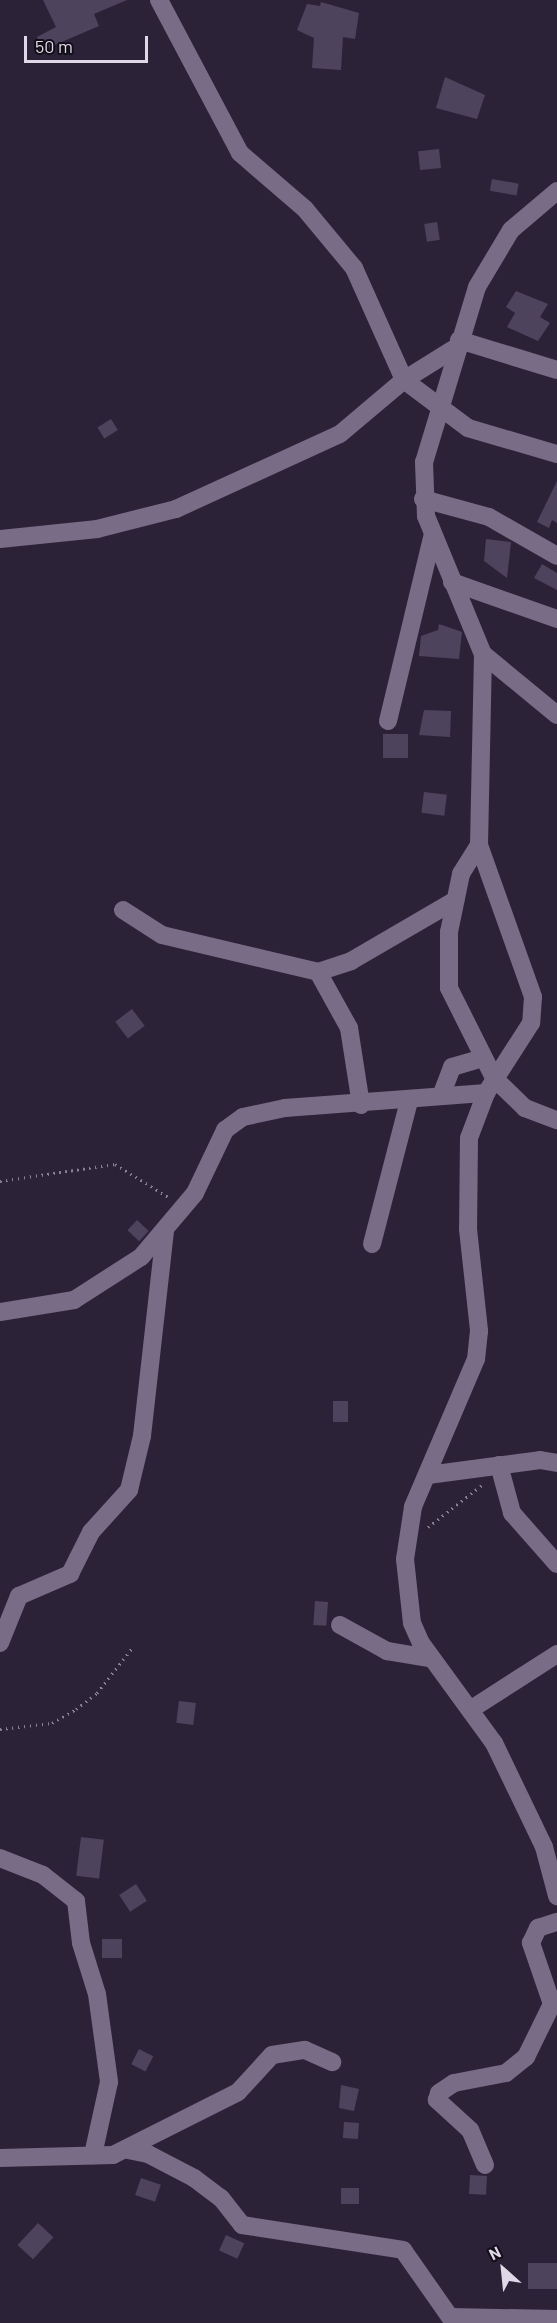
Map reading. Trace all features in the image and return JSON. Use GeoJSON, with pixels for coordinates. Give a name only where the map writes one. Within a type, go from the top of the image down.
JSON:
{"type":"FeatureCollection","features":[{"type":"Feature","properties":{"kind":"street"},"geometry":{"type":"LineString","coordinates":[[159,0],[240,153],[304,209],[354,268],[404,380],[468,428],[556,454]]}},
{"type":"Feature","properties":{"kind":"street"},"geometry":{"type":"LineString","coordinates":[[557,191],[511,230],[494,253],[458,344],[437,407],[424,462],[423,499],[433,534],[483,654],[479,844],[532,997],[531,1023],[490,1085],[471,1128],[466,1165],[478,1302],[476,1359],[413,1507],[406,1546],[412,1623],[429,1658],[473,1708],[544,1847],[557,1896]]}},
{"type":"Feature","properties":{"kind":"street"},"geometry":{"type":"LineString","coordinates":[[0,539],[97,529],[176,509],[340,434],[404,380],[458,344],[557,370]]}},
{"type":"Feature","properties":{"kind":"street"},"geometry":{"type":"LineString","coordinates":[[423,499],[489,517],[557,556]]}},
{"type":"Feature","properties":{"kind":"street"},"geometry":{"type":"LineString","coordinates":[[388,721],[433,534]]}},
{"type":"Feature","properties":{"kind":"street"},"geometry":{"type":"LineString","coordinates":[[452,582],[557,619]]}},
{"type":"Feature","properties":{"kind":"street"},"geometry":{"type":"LineString","coordinates":[[483,654],[557,716]]}},
{"type":"Feature","properties":{"kind":"street"},"geometry":{"type":"LineString","coordinates":[[479,844],[461,874],[447,942],[449,988],[483,1058],[490,1085],[525,1108],[557,1120]]}},
{"type":"Feature","properties":{"kind":"street"},"geometry":{"type":"LineString","coordinates":[[123,910],[162,935],[318,972],[351,961],[456,900]]}},
{"type":"Feature","properties":{"kind":"street"},"geometry":{"type":"LineString","coordinates":[[318,972],[349,1028],[361,1105]]}},
{"type":"Feature","properties":{"kind":"street"},"geometry":{"type":"LineString","coordinates":[[441,1096],[452,1066],[483,1058]]}},
{"type":"Feature","properties":{"kind":"street"},"geometry":{"type":"LineString","coordinates":[[0,1312],[75,1300],[134,1263],[165,1232],[184,1207],[216,1143],[243,1117],[285,1108],[409,1101],[490,1085]]}},
{"type":"Feature","properties":{"kind":"street"},"geometry":{"type":"LineString","coordinates":[[372,1244],[409,1101]]}},
{"type":"Feature","properties":{"kind":"street"},"geometry":{"type":"LineString","coordinates":[[0,1643],[19,1596],[70,1574],[95,1526],[129,1490],[142,1436],[165,1232]]}},
{"type":"Feature","properties":{"kind":"street"},"geometry":{"type":"LineString","coordinates":[[428,1475],[557,1463]]}},
{"type":"Feature","properties":{"kind":"street"},"geometry":{"type":"LineString","coordinates":[[499,1470],[512,1513],[557,1564]]}},
{"type":"Feature","properties":{"kind":"street"},"geometry":{"type":"LineString","coordinates":[[340,1626],[387,1651],[429,1658]]}},
{"type":"Feature","properties":{"kind":"street"},"geometry":{"type":"LineString","coordinates":[[473,1708],[557,1654]]}},
{"type":"Feature","properties":{"kind":"street"},"geometry":{"type":"LineString","coordinates":[[0,1858],[43,1875],[75,1901],[81,1943],[98,1994],[109,2082],[93,2155]]}},
{"type":"Feature","properties":{"kind":"street"},"geometry":{"type":"LineString","coordinates":[[485,2165],[470,2130],[437,2100],[439,2093],[454,2083],[506,2073],[526,2057],[552,2004],[531,1943],[538,1928],[557,1922]]}},
{"type":"Feature","properties":{"kind":"street"},"geometry":{"type":"LineString","coordinates":[[0,2158],[93,2155],[128,2150],[238,2092],[272,2055],[305,2050],[332,2062]]}},
{"type":"Feature","properties":{"kind":"street"},"geometry":{"type":"LineString","coordinates":[[128,2150],[194,2178],[242,2226],[403,2250],[450,2317],[514,2320],[557,2319]]}},
{"type":"Feature","properties":{"kind":"path"},"geometry":{"type":"LineString","coordinates":[[0,1181],[115,1164],[184,1207]]}},
{"type":"Feature","properties":{"kind":"path"},"geometry":{"type":"LineString","coordinates":[[406,1546],[499,1470]]}},
{"type":"Feature","properties":{"kind":"path"},"geometry":{"type":"LineString","coordinates":[[0,1730],[51,1723],[76,1709],[97,1693],[133,1647]]}},
{"type":"Feature","properties":{"kind":"building"},"geometry":{"type":"Polygon","coordinates":[[[43,0],[127,0],[94,14],[99,26],[43,50],[37,37],[56,27],[43,0]]]}},
{"type":"Feature","properties":{"kind":"building"},"geometry":{"type":"Polygon","coordinates":[[[321,2],[359,13],[355,39],[343,37],[341,70],[312,68],[314,38],[297,30],[307,4],[320,6],[321,2]]]}},
{"type":"Feature","properties":{"kind":"building"},"geometry":{"type":"Polygon","coordinates":[[[445,77],[485,95],[477,119],[436,108],[445,77]]]}},
{"type":"Feature","properties":{"kind":"building"},"geometry":{"type":"Polygon","coordinates":[[[439,149],[441,168],[420,170],[418,151],[439,149]]]}},
{"type":"Feature","properties":{"kind":"building"},"geometry":{"type":"Polygon","coordinates":[[[492,179],[519,184],[517,196],[490,191],[492,179]]]}},
{"type":"Feature","properties":{"kind":"building"},"geometry":{"type":"Polygon","coordinates":[[[437,222],[440,240],[427,242],[424,224],[437,222]]]}},
{"type":"Feature","properties":{"kind":"building"},"geometry":{"type":"Polygon","coordinates":[[[516,291],[548,304],[540,317],[550,323],[538,341],[507,327],[515,313],[506,307],[516,291]]]}},
{"type":"Feature","properties":{"kind":"building"},"geometry":{"type":"Polygon","coordinates":[[[111,419],[118,430],[104,439],[97,427],[111,419]]]}},
{"type":"Feature","properties":{"kind":"building"},"geometry":{"type":"Polygon","coordinates":[[[557,481],[557,523],[552,520],[549,528],[537,522],[557,481]]]}},
{"type":"Feature","properties":{"kind":"building"},"geometry":{"type":"Polygon","coordinates":[[[486,539],[511,542],[507,578],[484,561],[486,539]]]}},
{"type":"Feature","properties":{"kind":"building"},"geometry":{"type":"Polygon","coordinates":[[[542,564],[557,573],[557,590],[534,578],[542,564]]]}},
{"type":"Feature","properties":{"kind":"building"},"geometry":{"type":"Polygon","coordinates":[[[439,624],[462,632],[459,659],[419,656],[421,636],[438,630],[439,624]]]}},
{"type":"Feature","properties":{"kind":"building"},"geometry":{"type":"Polygon","coordinates":[[[424,710],[451,711],[450,737],[419,735],[424,710]]]}},
{"type":"Feature","properties":{"kind":"building"},"geometry":{"type":"Polygon","coordinates":[[[383,734],[408,734],[408,758],[383,758],[383,734]]]}},
{"type":"Feature","properties":{"kind":"building"},"geometry":{"type":"Polygon","coordinates":[[[424,792],[447,795],[444,816],[421,813],[424,792]]]}},
{"type":"Feature","properties":{"kind":"building"},"geometry":{"type":"Polygon","coordinates":[[[132,1009],[145,1026],[128,1038],[115,1022],[132,1009]]]}},
{"type":"Feature","properties":{"kind":"building"},"geometry":{"type":"Polygon","coordinates":[[[137,1220],[149,1231],[139,1241],[127,1230],[137,1220]]]}},
{"type":"Feature","properties":{"kind":"building"},"geometry":{"type":"Polygon","coordinates":[[[333,1401],[348,1401],[348,1422],[333,1422],[333,1401]]]}},
{"type":"Feature","properties":{"kind":"building"},"geometry":{"type":"Polygon","coordinates":[[[315,1601],[328,1602],[326,1626],[313,1625],[315,1601]]]}},
{"type":"Feature","properties":{"kind":"building"},"geometry":{"type":"Polygon","coordinates":[[[179,1701],[196,1703],[193,1725],[176,1723],[179,1701]]]}},
{"type":"Feature","properties":{"kind":"building"},"geometry":{"type":"Polygon","coordinates":[[[81,1837],[104,1840],[99,1879],[76,1876],[81,1837]]]}},
{"type":"Feature","properties":{"kind":"building"},"geometry":{"type":"Polygon","coordinates":[[[136,1884],[147,1901],[130,1912],[119,1895],[136,1884]]]}},
{"type":"Feature","properties":{"kind":"building"},"geometry":{"type":"Polygon","coordinates":[[[102,1939],[122,1939],[122,1958],[102,1958],[102,1939]]]}},
{"type":"Feature","properties":{"kind":"building"},"geometry":{"type":"Polygon","coordinates":[[[139,2049],[153,2056],[146,2071],[131,2064],[139,2049]]]}},
{"type":"Feature","properties":{"kind":"building"},"geometry":{"type":"Polygon","coordinates":[[[341,2085],[359,2089],[354,2111],[339,2108],[341,2085]]]}},
{"type":"Feature","properties":{"kind":"building"},"geometry":{"type":"Polygon","coordinates":[[[344,2122],[359,2123],[358,2139],[343,2138],[344,2122]]]}},
{"type":"Feature","properties":{"kind":"building"},"geometry":{"type":"Polygon","coordinates":[[[470,2175],[487,2176],[486,2195],[469,2194],[470,2175]]]}},
{"type":"Feature","properties":{"kind":"building"},"geometry":{"type":"Polygon","coordinates":[[[141,2178],[161,2185],[155,2202],[135,2195],[141,2178]]]}},
{"type":"Feature","properties":{"kind":"building"},"geometry":{"type":"Polygon","coordinates":[[[341,2188],[359,2188],[359,2204],[341,2204],[341,2188]]]}},
{"type":"Feature","properties":{"kind":"building"},"geometry":{"type":"Polygon","coordinates":[[[38,2223],[53,2237],[33,2259],[18,2245],[38,2223]]]}},
{"type":"Feature","properties":{"kind":"building"},"geometry":{"type":"Polygon","coordinates":[[[226,2235],[244,2243],[237,2259],[219,2251],[226,2235]]]}},
{"type":"Feature","properties":{"kind":"building"},"geometry":{"type":"Polygon","coordinates":[[[528,2263],[557,2263],[557,2289],[528,2289],[528,2263]]]}}]}
